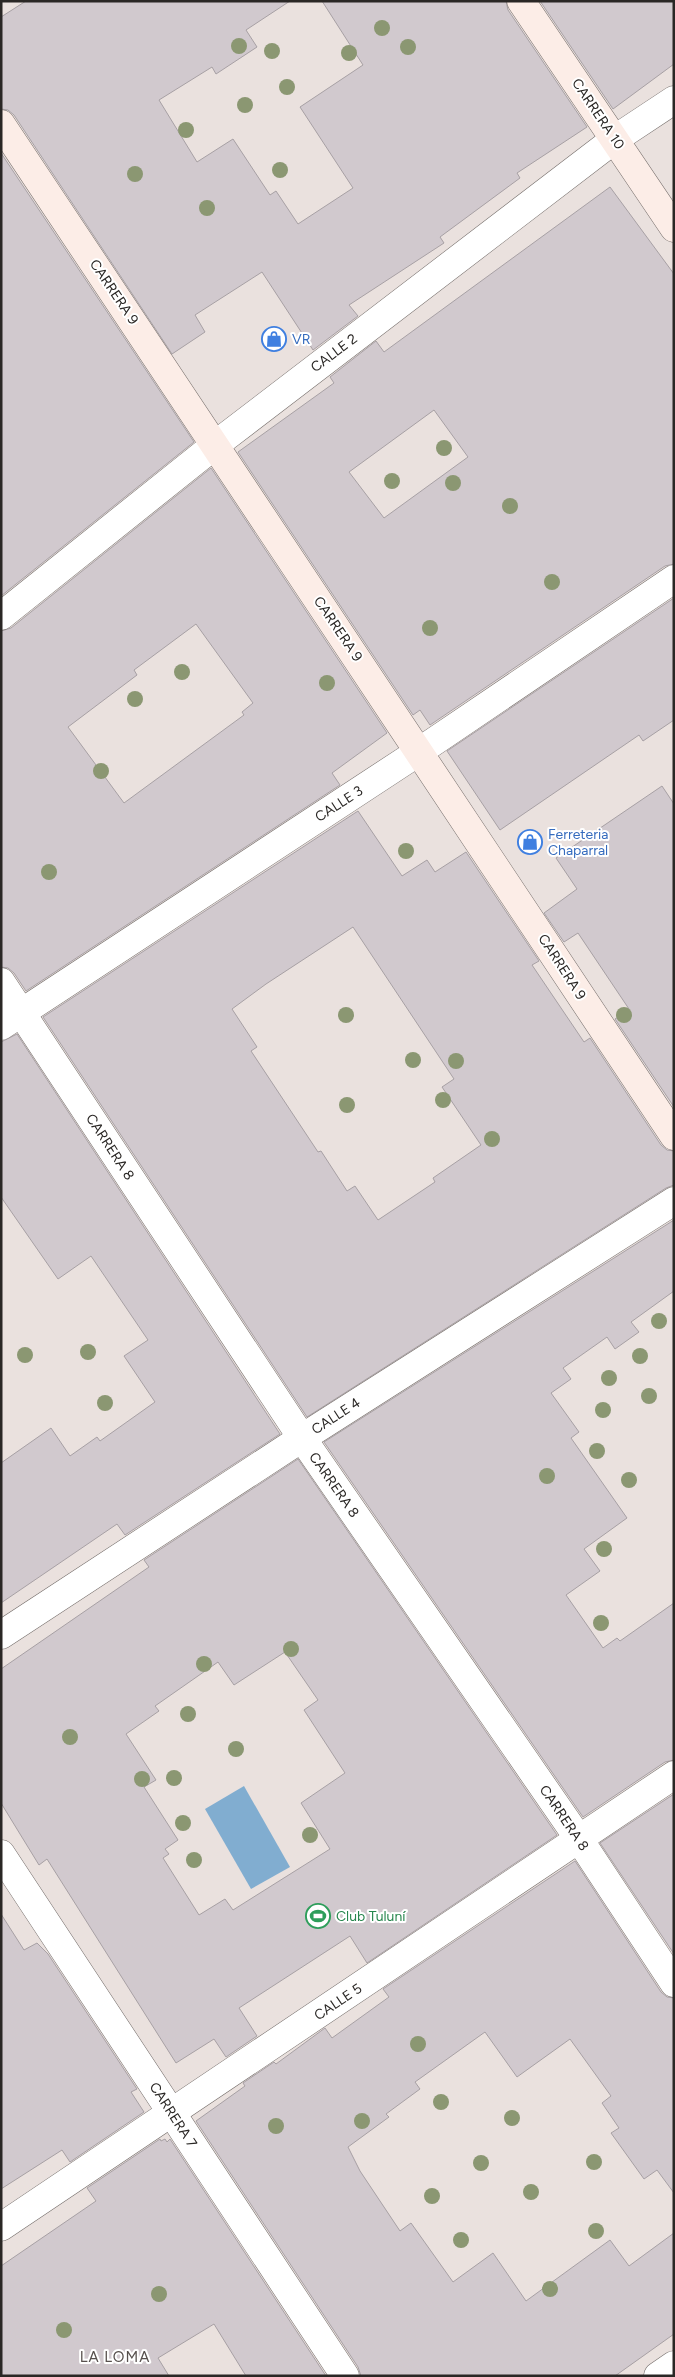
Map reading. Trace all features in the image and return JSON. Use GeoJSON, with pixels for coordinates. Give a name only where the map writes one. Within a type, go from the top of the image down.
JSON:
{"type":"FeatureCollection","features":[{"type":"Feature","properties":{"kind":"main road","name":"CARRERA 10"},"geometry":{"type":"LineString","coordinates":[[521,1],[674,228]]}},
{"type":"Feature","properties":{"kind":"main road","name":"CARRERA 9"},"geometry":{"type":"LineString","coordinates":[[1,124],[420,751],[674,1136]]}},
{"type":"Feature","properties":{"kind":"street","name":"CALLE 2"},"geometry":{"type":"LineString","coordinates":[[1,616],[215,445],[615,138],[674,100]]}},
{"type":"Feature","properties":{"kind":"street","name":"CALLE 3"},"geometry":{"type":"LineString","coordinates":[[11,1019],[420,751],[674,578]]}},
{"type":"Feature","properties":{"kind":"street","name":"CARRERA 8"},"geometry":{"type":"LineString","coordinates":[[1,982],[11,1019],[579,1839],[674,1983]]}},
{"type":"Feature","properties":{"kind":"street","name":"CALLE 4"},"geometry":{"type":"LineString","coordinates":[[1,1635],[302,1438],[674,1200]]}},
{"type":"Feature","properties":{"kind":"street","name":"CALLE 5"},"geometry":{"type":"LineString","coordinates":[[1,2227],[173,2114],[674,1774]]}},
{"type":"Feature","properties":{"kind":"street","name":"CARRERA 7"},"geometry":{"type":"LineString","coordinates":[[1,1854],[344,2376]]}},
{"type":"Feature","properties":{"kind":"street"},"geometry":{"type":"LineString","coordinates":[[658,2376],[674,2365]]}},
{"type":"Feature","properties":{"kind":"water"},"geometry":{"type":"Polygon","coordinates":[[[244,1786],[290,1867],[251,1889],[205,1809],[244,1786]]]}},
{"type":"Feature","properties":{"kind":"building"},"geometry":{"type":"Polygon","coordinates":[[[26,1],[290,1],[246,30],[257,47],[216,74],[212,67],[159,100],[197,162],[233,139],[270,195],[276,191],[298,224],[353,188],[300,107],[363,65],[322,1],[506,1],[508,10],[587,127],[517,173],[520,178],[440,237],[444,243],[349,305],[358,316],[313,350],[262,272],[195,315],[205,332],[172,354],[14,115],[8,110],[1,109],[1,17],[26,1]]]}},
{"type":"Feature","properties":{"kind":"building"},"geometry":{"type":"Polygon","coordinates":[[[540,1],[674,1],[674,64],[613,109],[540,1]]]}},
{"type":"Feature","properties":{"kind":"building"},"geometry":{"type":"Polygon","coordinates":[[[1,153],[194,442],[1,596],[1,153]]]}},
{"type":"Feature","properties":{"kind":"building"},"geometry":{"type":"Polygon","coordinates":[[[610,187],[674,274],[674,564],[665,566],[430,725],[420,710],[413,715],[238,452],[334,383],[330,377],[376,341],[384,352],[610,187]],[[434,410],[349,472],[384,518],[468,457],[434,410]]]}},
{"type":"Feature","properties":{"kind":"building"},"geometry":{"type":"Polygon","coordinates":[[[211,468],[387,733],[332,773],[340,785],[26,991],[14,973],[8,968],[1,967],[1,631],[11,628],[211,468]],[[196,624],[134,670],[137,675],[68,727],[124,803],[244,715],[242,712],[253,703],[196,624]]]}},
{"type":"Feature","properties":{"kind":"building"},"geometry":{"type":"Polygon","coordinates":[[[674,598],[674,720],[643,741],[639,735],[500,830],[447,751],[674,598]]]}},
{"type":"Feature","properties":{"kind":"building"},"geometry":{"type":"Polygon","coordinates":[[[662,786],[674,804],[674,1107],[615,1019],[629,1009],[578,933],[564,942],[544,913],[577,889],[556,858],[662,786]]]}},
{"type":"Feature","properties":{"kind":"building"},"geometry":{"type":"Polygon","coordinates":[[[358,811],[402,876],[427,860],[435,872],[466,852],[539,961],[532,965],[584,1042],[590,1038],[661,1145],[667,1150],[674,1151],[674,1185],[666,1188],[307,1417],[43,1017],[358,811]],[[353,927],[266,984],[232,1009],[257,1047],[251,1051],[318,1152],[321,1151],[347,1191],[355,1186],[378,1220],[435,1182],[433,1178],[481,1145],[442,1087],[454,1079],[353,927]]]}},
{"type":"Feature","properties":{"kind":"building"},"geometry":{"type":"Polygon","coordinates":[[[17,1034],[280,1434],[125,1535],[117,1524],[1,1603],[1,1463],[51,1428],[70,1456],[97,1437],[100,1441],[155,1402],[124,1356],[148,1340],[91,1256],[58,1279],[1,1197],[1,1042],[17,1034]]]}},
{"type":"Feature","properties":{"kind":"building"},"geometry":{"type":"Polygon","coordinates":[[[674,1220],[674,1291],[631,1322],[639,1332],[615,1349],[607,1337],[563,1368],[571,1379],[551,1393],[579,1432],[571,1438],[627,1518],[584,1549],[600,1571],[566,1595],[603,1648],[617,1638],[620,1641],[674,1603],[674,1760],[665,1762],[583,1817],[324,1442],[674,1220]]]}},
{"type":"Feature","properties":{"kind":"building"},"geometry":{"type":"Polygon","coordinates":[[[298,1459],[557,1835],[367,1963],[350,1936],[239,2008],[257,2036],[226,2057],[214,2039],[176,2063],[47,1859],[39,1865],[1,1803],[1,1669],[149,1567],[144,1560],[298,1459]],[[285,1652],[234,1685],[218,1662],[155,1706],[159,1711],[126,1734],[156,1780],[144,1787],[178,1840],[165,1849],[169,1854],[163,1858],[199,1915],[225,1899],[233,1910],[330,1849],[301,1803],[345,1773],[304,1710],[318,1700],[285,1652]]]}},
{"type":"Feature","properties":{"kind":"building"},"geometry":{"type":"Polygon","coordinates":[[[674,1794],[674,1954],[600,1843],[674,1794]]]}},
{"type":"Feature","properties":{"kind":"building"},"geometry":{"type":"Polygon","coordinates":[[[575,1861],[661,1992],[667,1997],[674,1998],[674,2193],[657,2170],[644,2179],[611,2133],[619,2128],[602,2103],[611,2096],[570,2039],[517,2077],[485,2032],[415,2082],[420,2089],[386,2114],[389,2117],[348,2147],[360,2171],[400,2231],[411,2223],[453,2282],[493,2253],[526,2301],[610,2240],[629,2266],[674,2233],[674,2334],[615,2376],[361,2376],[358,2367],[196,2121],[245,2086],[243,2083],[274,2062],[276,2064],[325,2028],[332,2038],[389,1997],[383,1989],[575,1861]]]}},
{"type":"Feature","properties":{"kind":"building"},"geometry":{"type":"Polygon","coordinates":[[[1,1914],[24,1950],[37,1943],[48,1954],[137,2089],[131,2092],[144,2112],[70,2162],[62,2150],[1,2189],[1,1914]]]}},
{"type":"Feature","properties":{"kind":"building"},"geometry":{"type":"Polygon","coordinates":[[[160,2139],[161,2141],[165,2139],[167,2142],[170,2139],[326,2376],[246,2376],[214,2324],[158,2358],[169,2376],[1,2376],[1,2266],[96,2201],[87,2188],[160,2139]]]}},
{"type":"Feature","properties":{"kind":"place","name":"VR"},"geometry":{"type":"Point","coordinates":[274,339]}},
{"type":"Feature","properties":{"kind":"place","name":"Ferreteria Chaparral"},"geometry":{"type":"Point","coordinates":[530,842]}},
{"type":"Feature","properties":{"kind":"place","name":"Club Tuluní"},"geometry":{"type":"Point","coordinates":[318,1916]}},
{"type":"Feature","properties":{"kind":"district","name":"LA LOMA"},"geometry":{"type":"Point","coordinates":[115,2357]}}]}
